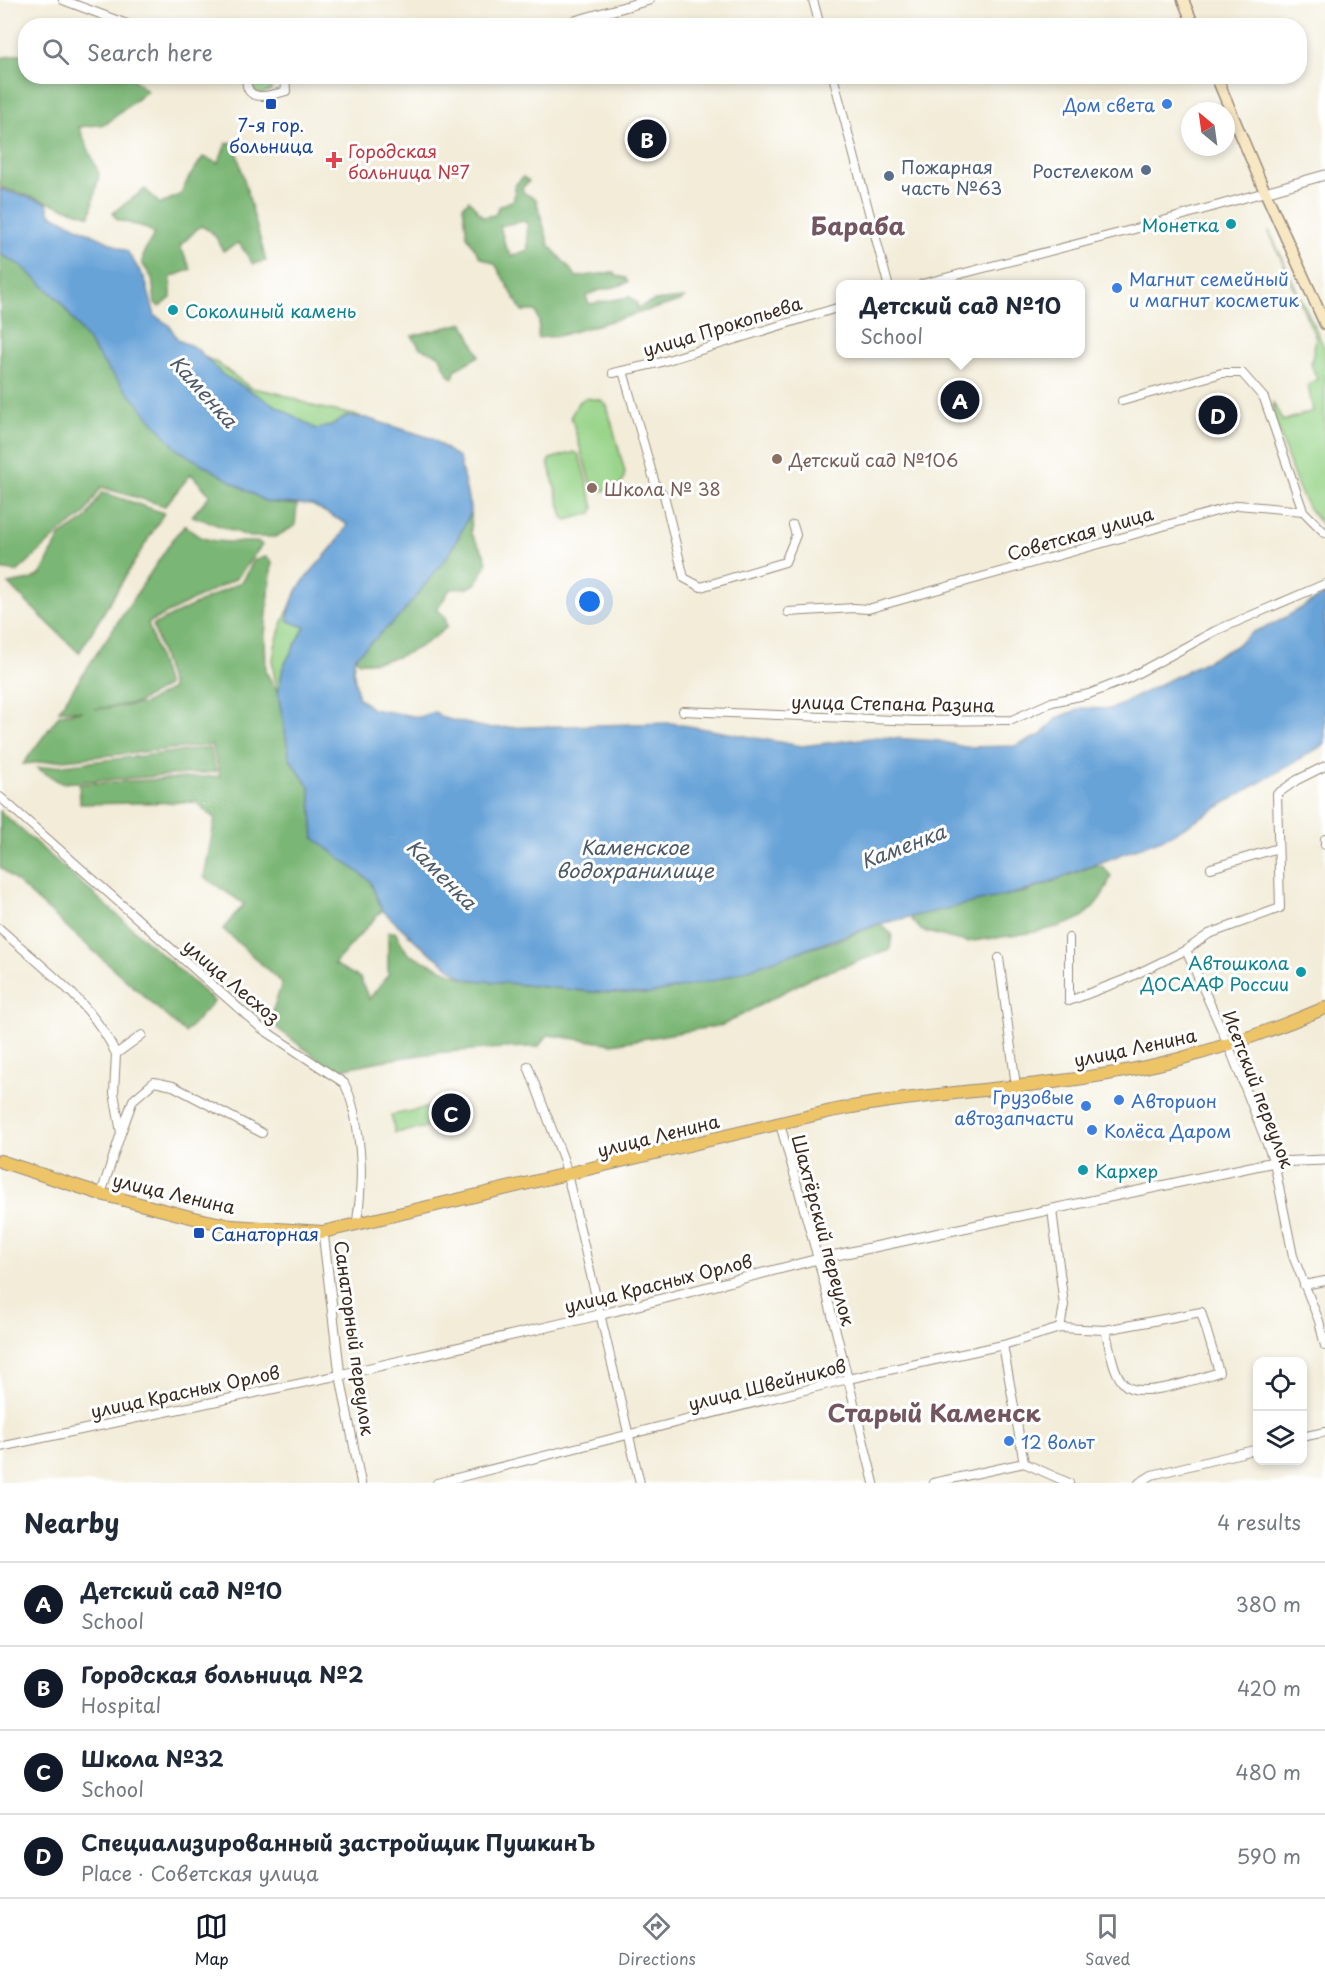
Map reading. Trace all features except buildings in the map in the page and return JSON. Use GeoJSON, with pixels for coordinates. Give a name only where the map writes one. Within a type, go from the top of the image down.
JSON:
{"type":"FeatureCollection","features":[{"type":"Feature","properties":{"kind":"main road"},"geometry":{"type":"LineString","coordinates":[[1183,0],[1191,18]]}},
{"type":"Feature","properties":{"kind":"main road"},"geometry":{"type":"LineString","coordinates":[[1219,84],[1325,324]]}},
{"type":"Feature","properties":{"kind":"main road","name":"улица Ленина"},"geometry":{"type":"LineString","coordinates":[[0,1161],[101,1194],[232,1226],[323,1232],[885,1100],[1016,1086],[1178,1059],[1228,1044],[1325,1008]]}},
{"type":"Feature","properties":{"kind":"street"},"geometry":{"type":"LineString","coordinates":[[63,0],[111,18]]}},
{"type":"Feature","properties":{"kind":"street"},"geometry":{"type":"LineString","coordinates":[[585,18],[649,0]]}},
{"type":"Feature","properties":{"kind":"street"},"geometry":{"type":"LineString","coordinates":[[813,0],[818,18]]}},
{"type":"Feature","properties":{"kind":"street"},"geometry":{"type":"LineString","coordinates":[[247,84],[247,88],[256,97],[263,98],[286,91],[286,84]]}},
{"type":"Feature","properties":{"kind":"street"},"geometry":{"type":"LineString","coordinates":[[834,84],[887,280]]}},
{"type":"Feature","properties":{"kind":"street"},"geometry":{"type":"LineString","coordinates":[[941,280],[1131,230],[1325,175]]}},
{"type":"Feature","properties":{"kind":"street","name":"улица Прокопьева"},"geometry":{"type":"LineString","coordinates":[[613,373],[658,363],[836,308]]}},
{"type":"Feature","properties":{"kind":"street"},"geometry":{"type":"LineString","coordinates":[[623,371],[656,487],[664,495],[684,578],[701,588],[785,562],[796,535],[793,525]]}},
{"type":"Feature","properties":{"kind":"street"},"geometry":{"type":"LineString","coordinates":[[1122,402],[1222,373],[1242,373],[1264,398],[1303,511],[1325,533]]}},
{"type":"Feature","properties":{"kind":"street","name":"Советская улица"},"geometry":{"type":"LineString","coordinates":[[788,612],[868,609],[1238,505],[1303,511]]}},
{"type":"Feature","properties":{"kind":"street","name":"улица Степана Разина"},"geometry":{"type":"LineString","coordinates":[[683,711],[916,721],[1012,720],[1052,702],[1089,693],[1126,679],[1215,631],[1325,584]]}},
{"type":"Feature","properties":{"kind":"street"},"geometry":{"type":"LineString","coordinates":[[1069,938],[1069,1001],[1124,980],[1186,950],[1209,934],[1280,908],[1277,794],[1297,780],[1325,766]]}},
{"type":"Feature","properties":{"kind":"street","name":"улица Лесхоз"},"geometry":{"type":"LineString","coordinates":[[0,797],[261,1029],[293,1047],[320,1070],[344,1083],[351,1097],[359,1154],[360,1193],[357,1225]]}},
{"type":"Feature","properties":{"kind":"street"},"geometry":{"type":"LineString","coordinates":[[1325,839],[1325,845]]}},
{"type":"Feature","properties":{"kind":"street"},"geometry":{"type":"LineString","coordinates":[[1211,868],[1278,848]]}},
{"type":"Feature","properties":{"kind":"street"},"geometry":{"type":"LineString","coordinates":[[0,929],[79,1001],[106,1032],[116,1054],[114,1093],[121,1133]]}},
{"type":"Feature","properties":{"kind":"street","name":"Исетский переулок"},"geometry":{"type":"LineString","coordinates":[[1186,950],[1228,1044],[1274,1162],[1293,1256],[1319,1321],[1325,1346]]}},
{"type":"Feature","properties":{"kind":"street"},"geometry":{"type":"LineString","coordinates":[[999,958],[1016,1086]]}},
{"type":"Feature","properties":{"kind":"street"},"geometry":{"type":"LineString","coordinates":[[116,1054],[142,1035]]}},
{"type":"Feature","properties":{"kind":"street"},"geometry":{"type":"LineString","coordinates":[[528,1066],[567,1176],[640,1483]]}},
{"type":"Feature","properties":{"kind":"street"},"geometry":{"type":"LineString","coordinates":[[101,1194],[133,1100],[154,1082],[173,1086],[262,1133]]}},
{"type":"Feature","properties":{"kind":"street","name":"Шахтёрский переулок"},"geometry":{"type":"LineString","coordinates":[[780,1124],[818,1260],[874,1483]]}},
{"type":"Feature","properties":{"kind":"street","name":"улица Красных Орлов"},"geometry":{"type":"LineString","coordinates":[[0,1447],[340,1375],[599,1315],[818,1260],[1274,1162],[1325,1160]]}},
{"type":"Feature","properties":{"kind":"street"},"geometry":{"type":"LineString","coordinates":[[1052,1210],[1064,1305],[1060,1328]]}},
{"type":"Feature","properties":{"kind":"street","name":"Санаторный переулок"},"geometry":{"type":"LineString","coordinates":[[323,1232],[340,1375],[361,1483]]}},
{"type":"Feature","properties":{"kind":"street"},"geometry":{"type":"LineString","coordinates":[[1304,1285],[1325,1281]]}},
{"type":"Feature","properties":{"kind":"street","name":"улица Швейников"},"geometry":{"type":"LineString","coordinates":[[437,1483],[848,1379],[1003,1345],[1060,1328],[1105,1330],[1201,1312],[1219,1372],[1171,1387],[1137,1391],[1124,1385],[1118,1374],[1105,1330]]}},
{"type":"Feature","properties":{"kind":"street"},"geometry":{"type":"LineString","coordinates":[[1003,1345],[1024,1463]]}},
{"type":"Feature","properties":{"kind":"street"},"geometry":{"type":"LineString","coordinates":[[1307,1436],[1325,1432]]}},
{"type":"Feature","properties":{"kind":"street"},"geometry":{"type":"LineString","coordinates":[[1139,1483],[1152,1475],[1253,1450]]}},
{"type":"Feature","properties":{"kind":"street"},"geometry":{"type":"LineString","coordinates":[[933,1483],[1024,1463],[1069,1483]]}},
{"type":"Feature","properties":{"kind":"green space"},"geometry":{"type":"Polygon","coordinates":[[[18,54],[18,84],[139,84],[147,91],[106,124],[79,127],[99,174],[90,216],[0,187],[0,58],[18,54]]]}},
{"type":"Feature","properties":{"kind":"green space"},"geometry":{"type":"Polygon","coordinates":[[[250,84],[271,84],[271,90],[262,94],[253,91],[250,84]]]}},
{"type":"Feature","properties":{"kind":"green space"},"geometry":{"type":"Polygon","coordinates":[[[234,142],[266,261],[253,264],[239,243],[223,251],[209,230],[200,226],[180,246],[191,269],[171,277],[171,298],[159,307],[155,303],[152,278],[142,263],[144,252],[154,234],[140,226],[116,219],[113,213],[145,189],[160,204],[181,194],[203,157],[218,163],[226,144],[234,142]]]}},
{"type":"Feature","properties":{"kind":"green space"},"geometry":{"type":"Polygon","coordinates":[[[523,177],[529,181],[522,188],[524,193],[536,199],[549,245],[577,277],[615,272],[616,276],[626,278],[628,282],[623,285],[596,291],[586,296],[589,304],[630,297],[637,303],[637,308],[654,301],[684,298],[681,301],[558,336],[538,338],[539,322],[536,311],[522,311],[495,264],[480,257],[467,236],[463,206],[469,200],[483,217],[495,215],[499,206],[514,200],[515,185],[523,177]],[[522,221],[500,226],[505,245],[511,256],[528,250],[527,223],[522,221]]]}},
{"type":"Feature","properties":{"kind":"green space"},"geometry":{"type":"Polygon","coordinates":[[[1269,231],[1325,349],[1325,526],[1315,517],[1299,490],[1273,413],[1273,403],[1283,421],[1313,411],[1308,385],[1317,379],[1311,364],[1316,338],[1269,231]]]}},
{"type":"Feature","properties":{"kind":"green space"},"geometry":{"type":"Polygon","coordinates":[[[0,254],[22,266],[60,301],[107,368],[266,502],[297,505],[295,526],[275,537],[250,537],[192,516],[210,495],[191,474],[165,506],[101,487],[84,515],[63,530],[17,572],[0,569],[0,254]]]}},
{"type":"Feature","properties":{"kind":"green space"},"geometry":{"type":"Polygon","coordinates":[[[464,323],[479,356],[456,369],[453,378],[449,376],[439,355],[420,348],[412,336],[464,323]]]}},
{"type":"Feature","properties":{"kind":"green space"},"geometry":{"type":"Polygon","coordinates":[[[196,353],[217,363],[251,388],[278,393],[316,407],[360,416],[325,437],[227,383],[196,353]]]}},
{"type":"Feature","properties":{"kind":"green space"},"geometry":{"type":"Polygon","coordinates":[[[585,398],[601,400],[607,406],[625,472],[623,481],[618,487],[601,491],[590,482],[571,416],[578,403],[585,398]]]}},
{"type":"Feature","properties":{"kind":"green space"},"geometry":{"type":"Polygon","coordinates":[[[575,452],[579,455],[594,508],[592,513],[567,520],[563,517],[548,462],[550,459],[575,452]]]}},
{"type":"Feature","properties":{"kind":"green space"},"geometry":{"type":"Polygon","coordinates":[[[102,492],[164,513],[79,653],[8,584],[30,580],[41,574],[60,536],[86,519],[102,492]]]}},
{"type":"Feature","properties":{"kind":"green space"},"geometry":{"type":"Polygon","coordinates":[[[471,512],[471,534],[485,555],[487,563],[477,583],[468,588],[450,589],[437,610],[445,616],[447,627],[406,654],[395,658],[359,662],[355,657],[450,553],[471,512]]]}},
{"type":"Feature","properties":{"kind":"green space"},"geometry":{"type":"Polygon","coordinates":[[[186,525],[192,532],[209,540],[259,542],[262,545],[237,578],[148,623],[167,686],[137,703],[95,709],[144,704],[172,689],[153,625],[243,581],[254,560],[266,557],[272,562],[265,635],[266,672],[278,693],[290,759],[310,788],[314,837],[370,881],[382,910],[334,964],[360,978],[369,999],[388,975],[388,932],[395,932],[408,954],[465,979],[594,992],[649,994],[833,942],[879,924],[892,934],[890,950],[810,978],[723,1025],[613,1044],[548,1035],[538,1047],[435,1053],[384,1060],[334,1071],[269,1022],[282,983],[223,929],[244,904],[204,877],[215,819],[196,802],[80,804],[79,784],[220,776],[212,745],[23,764],[60,714],[83,711],[59,710],[175,536],[186,525]]]}},
{"type":"Feature","properties":{"kind":"green space"},"geometry":{"type":"Polygon","coordinates":[[[340,538],[305,627],[283,667],[278,693],[273,660],[281,625],[297,594],[340,538]]]}},
{"type":"Feature","properties":{"kind":"green space"},"geometry":{"type":"Polygon","coordinates":[[[210,748],[216,772],[61,783],[37,768],[210,748]]]}},
{"type":"Feature","properties":{"kind":"green space"},"geometry":{"type":"Polygon","coordinates":[[[0,811],[214,1001],[185,1033],[0,867],[0,811]]]}},
{"type":"Feature","properties":{"kind":"green space"},"geometry":{"type":"Polygon","coordinates":[[[1095,865],[1102,866],[1111,876],[1104,892],[1085,915],[1062,926],[967,942],[922,931],[911,919],[915,912],[1026,892],[1095,865]]]}},
{"type":"Feature","properties":{"kind":"green space"},"geometry":{"type":"Polygon","coordinates":[[[437,1106],[440,1125],[395,1133],[391,1115],[437,1106]]]}},
{"type":"Feature","properties":{"kind":"water","name":"Каменское водохранилище"},"geometry":{"type":"Polygon","coordinates":[[[0,189],[47,203],[50,214],[127,251],[145,279],[155,316],[169,325],[178,340],[196,348],[223,375],[316,429],[332,425],[346,416],[366,418],[431,438],[459,458],[471,512],[450,553],[402,614],[355,657],[353,669],[358,697],[372,709],[419,717],[435,712],[443,718],[487,728],[671,723],[802,746],[878,737],[939,741],[964,747],[1015,746],[1041,735],[1057,718],[1082,708],[1112,709],[1234,647],[1253,632],[1274,624],[1325,594],[1325,744],[1169,836],[1029,890],[879,924],[717,980],[649,994],[594,992],[465,979],[421,946],[382,910],[370,881],[314,838],[310,788],[290,759],[278,693],[283,667],[305,627],[288,621],[290,606],[303,582],[332,548],[347,524],[312,505],[266,502],[178,450],[107,368],[60,301],[22,266],[0,254],[0,189]]]}},
{"type":"Feature","properties":{"kind":"place","name":"7-я гор. больница"},"geometry":{"type":"Point","coordinates":[271,104]}},
{"type":"Feature","properties":{"kind":"place","name":"Дом света"},"geometry":{"type":"Point","coordinates":[1167,104]}},
{"type":"Feature","properties":{"kind":"place","name":"Городская больница №2"},"geometry":{"type":"Point","coordinates":[647,139]}},
{"type":"Feature","properties":{"kind":"place","name":"Городская больница №7"},"geometry":{"type":"Point","coordinates":[334,160]}},
{"type":"Feature","properties":{"kind":"place","name":"Ростелеком"},"geometry":{"type":"Point","coordinates":[1146,170]}},
{"type":"Feature","properties":{"kind":"place","name":"Пожарная часть №63"},"geometry":{"type":"Point","coordinates":[889,176]}},
{"type":"Feature","properties":{"kind":"place","name":"Монетка"},"geometry":{"type":"Point","coordinates":[1231,224]}},
{"type":"Feature","properties":{"kind":"place","name":"Магнит семейный и магнит косметик"},"geometry":{"type":"Point","coordinates":[1117,288]}},
{"type":"Feature","properties":{"kind":"place","name":"Соколиный камень"},"geometry":{"type":"Point","coordinates":[173,310]}},
{"type":"Feature","properties":{"kind":"place","name":"Детский сад №10"},"geometry":{"type":"Point","coordinates":[960,400]}},
{"type":"Feature","properties":{"kind":"place","name":"Специализированный застройщик ПушкинЪ"},"geometry":{"type":"Point","coordinates":[1218,415]}},
{"type":"Feature","properties":{"kind":"place","name":"Детский сад №106"},"geometry":{"type":"Point","coordinates":[777,459]}},
{"type":"Feature","properties":{"kind":"place","name":"Школа № 38"},"geometry":{"type":"Point","coordinates":[592,488]}},
{"type":"Feature","properties":{"kind":"place","name":"Автошкола ДОСААФ России"},"geometry":{"type":"Point","coordinates":[1301,972]}},
{"type":"Feature","properties":{"kind":"place","name":"Авторион"},"geometry":{"type":"Point","coordinates":[1119,1100]}},
{"type":"Feature","properties":{"kind":"place","name":"Грузовые автозапчасти"},"geometry":{"type":"Point","coordinates":[1086,1106]}},
{"type":"Feature","properties":{"kind":"place","name":"Школа №32"},"geometry":{"type":"Point","coordinates":[451,1113]}},
{"type":"Feature","properties":{"kind":"place","name":"Колёса Даром"},"geometry":{"type":"Point","coordinates":[1092,1130]}},
{"type":"Feature","properties":{"kind":"place","name":"Кархер"},"geometry":{"type":"Point","coordinates":[1083,1170]}},
{"type":"Feature","properties":{"kind":"place","name":"Санаторная"},"geometry":{"type":"Point","coordinates":[199,1233]}},
{"type":"Feature","properties":{"kind":"place","name":"12 вольт"},"geometry":{"type":"Point","coordinates":[1009,1441]}},
{"type":"Feature","properties":{"kind":"district","name":"Бараба"},"geometry":{"type":"Point","coordinates":[858,225]}},
{"type":"Feature","properties":{"kind":"district","name":"Старый Каменск"},"geometry":{"type":"Point","coordinates":[934,1412]}},
{"type":"Feature","properties":{"kind":"water label","name":"Каменка"},"geometry":{"type":"Point","coordinates":[204,391]}},
{"type":"Feature","properties":{"kind":"water label","name":"Каменка"},"geometry":{"type":"Point","coordinates":[903,846]}},
{"type":"Feature","properties":{"kind":"water label","name":"Каменка"},"geometry":{"type":"Point","coordinates":[442,874]}}]}
